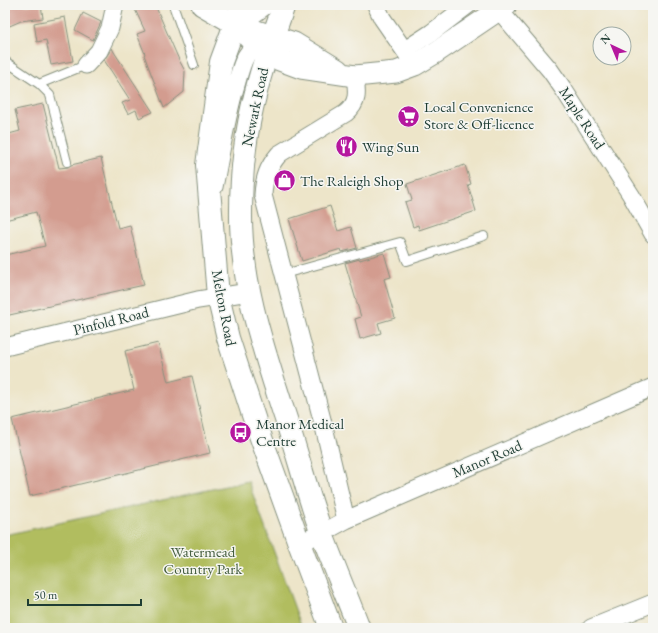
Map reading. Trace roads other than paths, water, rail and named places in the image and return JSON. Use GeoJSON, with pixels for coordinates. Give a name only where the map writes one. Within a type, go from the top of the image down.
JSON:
{"type":"FeatureCollection","features":[{"type":"Feature","properties":{"kind":"highway","name":"Newark Road"},"geometry":{"type":"LineString","coordinates":[[241,212],[242,175],[247,136],[265,45],[284,5]]}},
{"type":"Feature","properties":{"kind":"highway","name":"Melton Road"},"geometry":{"type":"LineString","coordinates":[[238,14],[221,62],[207,166],[218,296],[228,338],[243,386],[331,628]]}},
{"type":"Feature","properties":{"kind":"highway","name":"Melton Road"},"geometry":{"type":"LineString","coordinates":[[241,212],[243,246],[249,292],[263,350],[322,533],[359,628]]}},
{"type":"Feature","properties":{"kind":"street"},"geometry":{"type":"LineString","coordinates":[[86,65],[99,51],[110,28],[115,5]]}},
{"type":"Feature","properties":{"kind":"street"},"geometry":{"type":"LineString","coordinates":[[202,5],[212,12],[238,14],[247,17],[263,5]]}},
{"type":"Feature","properties":{"kind":"street"},"geometry":{"type":"LineString","coordinates":[[376,5],[382,18],[410,58]]}},
{"type":"Feature","properties":{"kind":"street"},"geometry":{"type":"LineString","coordinates":[[210,207],[231,101],[246,56],[265,45],[294,43],[350,75],[396,72],[431,33],[468,5]]}},
{"type":"Feature","properties":{"kind":"street"},"geometry":{"type":"LineString","coordinates":[[410,58],[456,40],[503,7]]}},
{"type":"Feature","properties":{"kind":"street","name":"Maple Road"},"geometry":{"type":"LineString","coordinates":[[503,7],[561,85],[631,195],[653,234]]}},
{"type":"Feature","properties":{"kind":"street"},"geometry":{"type":"LineString","coordinates":[[238,14],[265,45]]}},
{"type":"Feature","properties":{"kind":"street"},"geometry":{"type":"LineString","coordinates":[[346,520],[322,420],[263,195],[267,171],[279,154],[333,122],[352,108],[356,102],[356,96],[350,75]]}},
{"type":"Feature","properties":{"kind":"street","name":"Pinfold Road"},"geometry":{"type":"LineString","coordinates":[[5,347],[218,296],[249,292]]}},
{"type":"Feature","properties":{"kind":"street","name":"Manor Road"},"geometry":{"type":"LineString","coordinates":[[322,533],[346,520],[653,387]]}},
{"type":"Feature","properties":{"kind":"street"},"geometry":{"type":"LineString","coordinates":[[299,543],[322,533]]}},
{"type":"Feature","properties":{"kind":"street"},"geometry":{"type":"LineString","coordinates":[[591,628],[653,602]]}},
{"type":"Feature","properties":{"kind":"lane"},"geometry":{"type":"LineString","coordinates":[[173,5],[194,65]]}},
{"type":"Feature","properties":{"kind":"lane"},"geometry":{"type":"LineString","coordinates":[[5,61],[39,84],[50,95],[67,162]]}},
{"type":"Feature","properties":{"kind":"lane"},"geometry":{"type":"LineString","coordinates":[[39,84],[86,65]]}},
{"type":"Feature","properties":{"kind":"lane"},"geometry":{"type":"LineString","coordinates":[[284,274],[400,242],[407,260],[484,236]]}},
{"type":"Feature","properties":{"kind":"place","name":"Local Convenience Store & Off-licence"},"geometry":{"type":"Point","coordinates":[408,116]}},
{"type":"Feature","properties":{"kind":"place","name":"Wing Sun"},"geometry":{"type":"Point","coordinates":[346,147]}},
{"type":"Feature","properties":{"kind":"place","name":"The Raleigh Shop"},"geometry":{"type":"Point","coordinates":[285,181]}},
{"type":"Feature","properties":{"kind":"place","name":"Manor Medical Centre"},"geometry":{"type":"Point","coordinates":[241,433]}},
{"type":"Feature","properties":{"kind":"park label","name":"Watermead Country Park"},"geometry":{"type":"Point","coordinates":[203,560]}}]}
